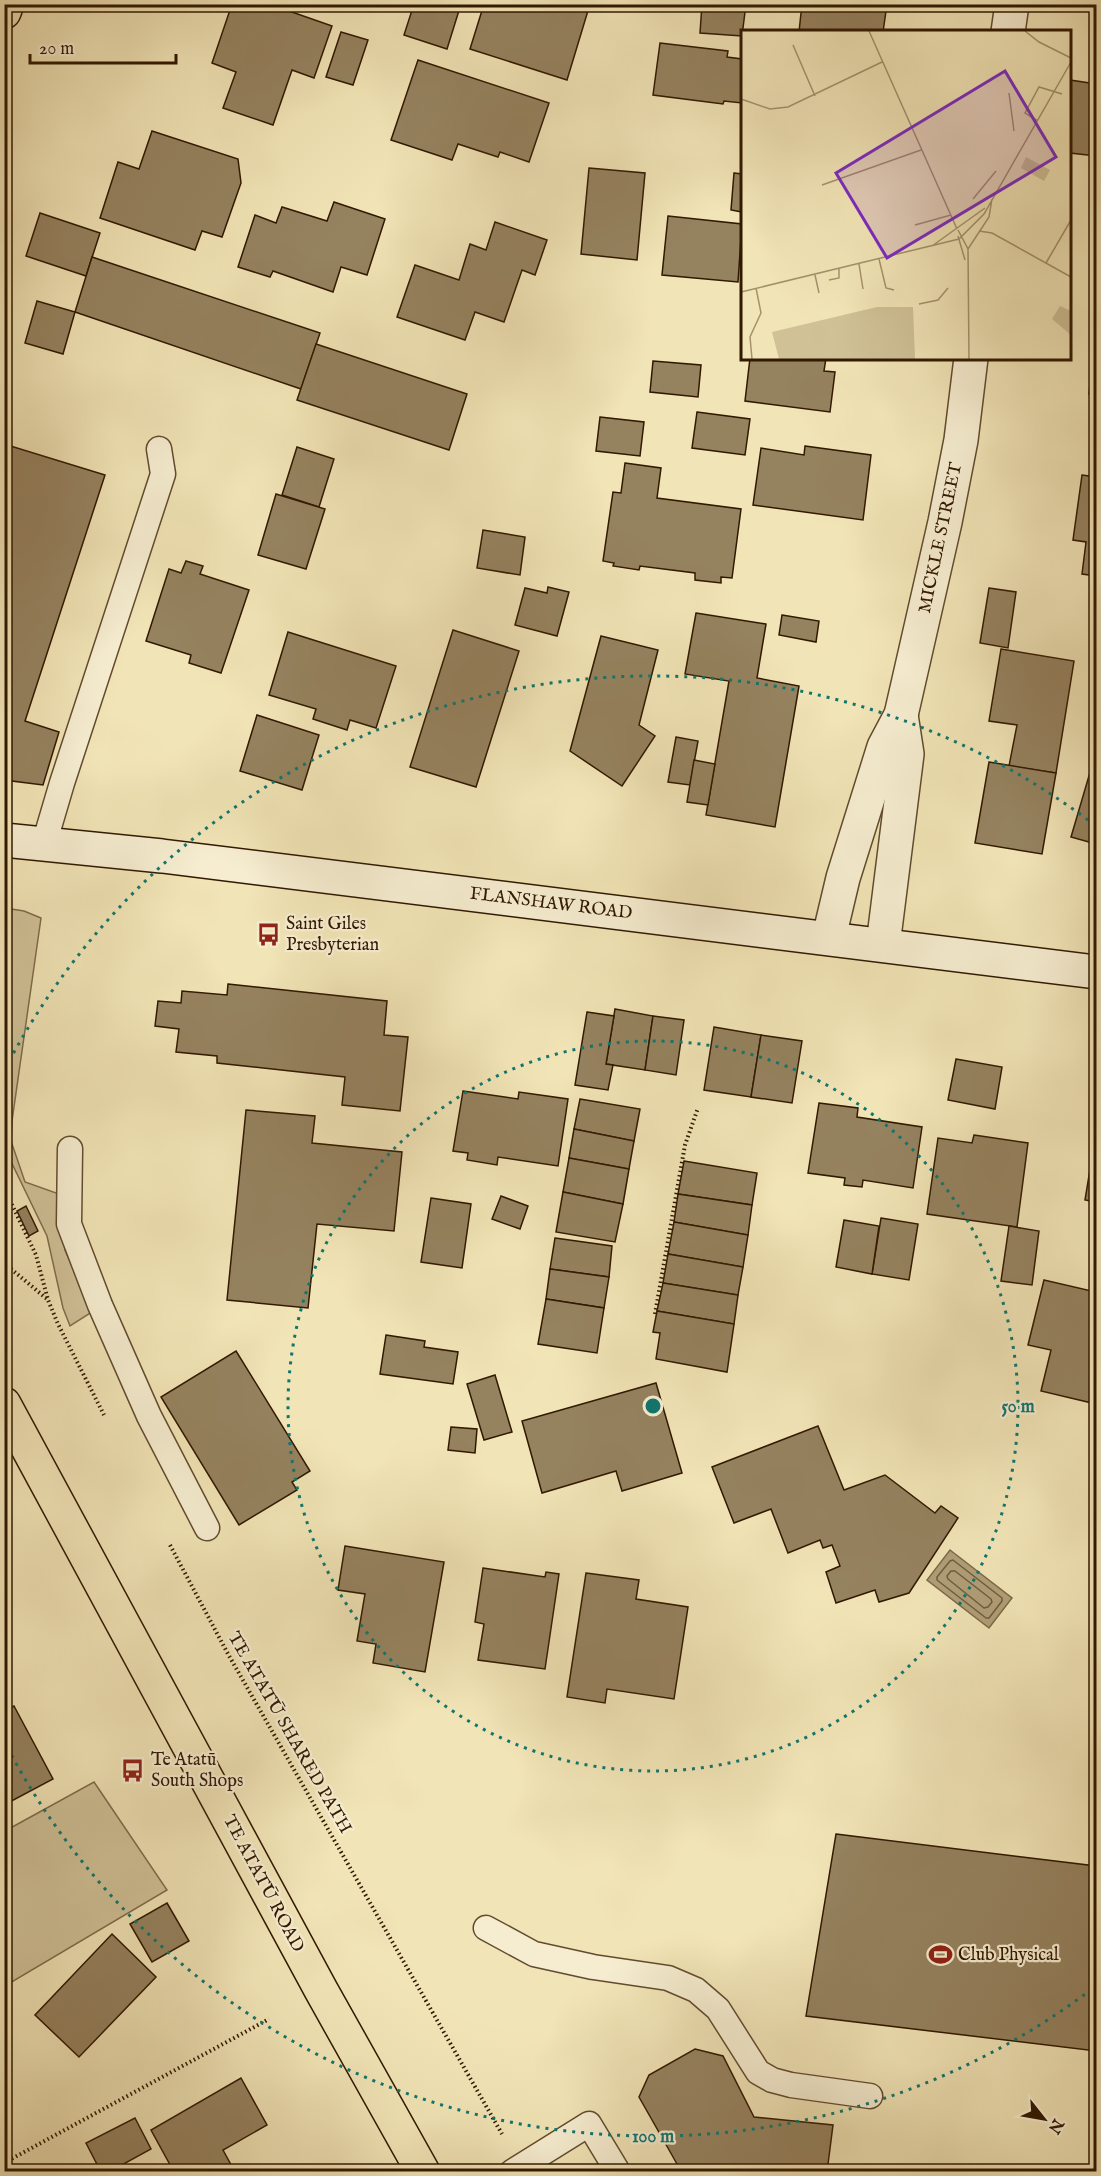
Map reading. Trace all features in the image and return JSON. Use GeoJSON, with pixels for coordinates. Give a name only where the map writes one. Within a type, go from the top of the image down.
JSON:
{"type":"FeatureCollection","features":[{"type":"Feature","properties":{"kind":"main road"},"geometry":{"type":"LineString","coordinates":[[4,12],[7,4]]}},
{"type":"Feature","properties":{"kind":"main road","name":"TE ATATŪ ROAD"},"geometry":{"type":"LineString","coordinates":[[4,1404],[321,1990],[423,2172]]}},
{"type":"Feature","properties":{"kind":"street"},"geometry":{"type":"LineString","coordinates":[[1008,30],[1012,4]]}},
{"type":"Feature","properties":{"kind":"street","name":"MICKLE STREET"},"geometry":{"type":"LineString","coordinates":[[829,937],[843,878],[884,747],[901,715],[950,498],[961,440],[971,360]]}},
{"type":"Feature","properties":{"kind":"street","name":"MICKLE STREET"},"geometry":{"type":"LineString","coordinates":[[883,945],[907,754],[901,715]]}},
{"type":"Feature","properties":{"kind":"street","name":"FLANSHAW ROAD"},"geometry":{"type":"LineString","coordinates":[[4,840],[129,852],[829,937],[1096,972]]}},
{"type":"Feature","properties":{"kind":"lane"},"geometry":{"type":"LineString","coordinates":[[44,844],[163,474],[159,449]]}},
{"type":"Feature","properties":{"kind":"lane"},"geometry":{"type":"LineString","coordinates":[[70,1149],[69,1224],[100,1305],[149,1416],[207,1528]]}},
{"type":"Feature","properties":{"kind":"lane"},"geometry":{"type":"LineString","coordinates":[[486,1928],[534,1954],[668,1978],[687,1986],[696,1990],[718,2009],[759,2072],[772,2080],[791,2085],[870,2096]]}},
{"type":"Feature","properties":{"kind":"lane"},"geometry":{"type":"LineString","coordinates":[[516,2169],[589,2124],[618,2172]]}},
{"type":"Feature","properties":{"kind":"path"},"geometry":{"type":"LineString","coordinates":[[654,1314],[685,1145],[698,1108]]}},
{"type":"Feature","properties":{"kind":"path"},"geometry":{"type":"LineString","coordinates":[[4,1188],[36,1255],[48,1300],[58,1324],[105,1418]]}},
{"type":"Feature","properties":{"kind":"path"},"geometry":{"type":"LineString","coordinates":[[4,1263],[48,1300]]}},
{"type":"Feature","properties":{"kind":"path","name":"TE ATATŪ SHARED PATH"},"geometry":{"type":"LineString","coordinates":[[169,1543],[206,1615],[516,2169]]}},
{"type":"Feature","properties":{"kind":"path"},"geometry":{"type":"LineString","coordinates":[[4,2163],[269,2019]]}},
{"type":"Feature","properties":{"kind":"shaded area"},"geometry":{"type":"Polygon","coordinates":[[[5,908],[24,911],[41,918],[11,1141],[25,1182],[59,1194],[65,1250],[92,1312],[70,1326],[63,1308],[47,1236],[5,1149],[5,908]]]}},
{"type":"Feature","properties":{"kind":"shaded area"},"geometry":{"type":"Polygon","coordinates":[[[94,1782],[167,1890],[5,1986],[5,1831],[94,1782]]]}},
{"type":"Feature","properties":{"kind":"water"},"geometry":{"type":"Polygon","coordinates":[[[950,1550],[1012,1598],[989,1628],[927,1580],[950,1550]]]}},
{"type":"Feature","properties":{"kind":"building"},"geometry":{"type":"Polygon","coordinates":[[[232,4],[269,4],[332,26],[314,78],[292,70],[273,125],[223,108],[236,72],[212,63],[232,4]]]}},
{"type":"Feature","properties":{"kind":"building"},"geometry":{"type":"Polygon","coordinates":[[[349,4],[370,4],[368,11],[349,4]]]}},
{"type":"Feature","properties":{"kind":"building"},"geometry":{"type":"Polygon","coordinates":[[[414,4],[461,4],[447,49],[404,35],[414,4]]]}},
{"type":"Feature","properties":{"kind":"building"},"geometry":{"type":"Polygon","coordinates":[[[484,4],[590,4],[567,80],[470,49],[484,4]]]}},
{"type":"Feature","properties":{"kind":"building"},"geometry":{"type":"Polygon","coordinates":[[[702,4],[746,4],[741,36],[700,33],[702,4]]]}},
{"type":"Feature","properties":{"kind":"building"},"geometry":{"type":"Polygon","coordinates":[[[802,4],[887,4],[883,30],[799,30],[802,4]]]}},
{"type":"Feature","properties":{"kind":"building"},"geometry":{"type":"Polygon","coordinates":[[[341,32],[368,40],[353,85],[326,77],[341,32]]]}},
{"type":"Feature","properties":{"kind":"building"},"geometry":{"type":"Polygon","coordinates":[[[660,43],[728,51],[727,57],[741,59],[741,103],[724,101],[723,104],[653,95],[660,43]]]}},
{"type":"Feature","properties":{"kind":"building"},"geometry":{"type":"Polygon","coordinates":[[[418,60],[549,103],[529,162],[500,152],[498,157],[458,144],[452,160],[391,140],[418,60]]]}},
{"type":"Feature","properties":{"kind":"building"},"geometry":{"type":"Polygon","coordinates":[[[1071,80],[1096,84],[1096,156],[1071,153],[1071,80]]]}},
{"type":"Feature","properties":{"kind":"building"},"geometry":{"type":"Polygon","coordinates":[[[152,131],[238,159],[241,183],[222,237],[202,231],[195,250],[100,218],[118,162],[139,169],[152,131]]]}},
{"type":"Feature","properties":{"kind":"building"},"geometry":{"type":"Polygon","coordinates":[[[589,168],[645,173],[637,260],[581,254],[589,168]]]}},
{"type":"Feature","properties":{"kind":"building"},"geometry":{"type":"Polygon","coordinates":[[[734,173],[741,174],[741,212],[731,210],[734,173]]]}},
{"type":"Feature","properties":{"kind":"building"},"geometry":{"type":"Polygon","coordinates":[[[334,202],[385,219],[367,275],[341,267],[333,292],[273,271],[270,277],[238,267],[255,215],[276,223],[282,207],[327,221],[334,202]]]}},
{"type":"Feature","properties":{"kind":"building"},"geometry":{"type":"Polygon","coordinates":[[[40,213],[100,233],[86,276],[26,256],[40,213]]]}},
{"type":"Feature","properties":{"kind":"building"},"geometry":{"type":"Polygon","coordinates":[[[668,216],[741,224],[738,282],[662,275],[668,216]]]}},
{"type":"Feature","properties":{"kind":"building"},"geometry":{"type":"Polygon","coordinates":[[[495,222],[547,240],[535,275],[522,270],[504,322],[475,312],[465,340],[397,317],[415,265],[459,280],[470,244],[486,250],[495,222]]]}},
{"type":"Feature","properties":{"kind":"building"},"geometry":{"type":"Polygon","coordinates":[[[92,257],[320,333],[301,389],[75,312],[92,257]]]}},
{"type":"Feature","properties":{"kind":"building"},"geometry":{"type":"Polygon","coordinates":[[[37,301],[75,312],[63,354],[25,343],[37,301]]]}},
{"type":"Feature","properties":{"kind":"building"},"geometry":{"type":"Polygon","coordinates":[[[316,344],[467,394],[449,450],[297,400],[316,344]]]}},
{"type":"Feature","properties":{"kind":"building"},"geometry":{"type":"Polygon","coordinates":[[[1093,353],[1096,353],[1096,395],[1089,394],[1093,353]]]}},
{"type":"Feature","properties":{"kind":"building"},"geometry":{"type":"Polygon","coordinates":[[[750,360],[826,360],[824,371],[835,372],[830,412],[745,401],[750,360]]]}},
{"type":"Feature","properties":{"kind":"building"},"geometry":{"type":"Polygon","coordinates":[[[653,361],[701,365],[698,397],[650,392],[653,361]]]}},
{"type":"Feature","properties":{"kind":"building"},"geometry":{"type":"Polygon","coordinates":[[[697,412],[750,419],[745,455],[692,448],[697,412]]]}},
{"type":"Feature","properties":{"kind":"building"},"geometry":{"type":"Polygon","coordinates":[[[600,417],[644,422],[640,456],[596,451],[600,417]]]}},
{"type":"Feature","properties":{"kind":"building"},"geometry":{"type":"Polygon","coordinates":[[[4,444],[105,475],[25,721],[59,732],[43,785],[4,780],[4,444]]]}},
{"type":"Feature","properties":{"kind":"building"},"geometry":{"type":"Polygon","coordinates":[[[805,446],[871,455],[863,520],[753,505],[761,448],[804,455],[805,446]]]}},
{"type":"Feature","properties":{"kind":"building"},"geometry":{"type":"Polygon","coordinates":[[[297,447],[334,459],[319,507],[282,495],[297,447]]]}},
{"type":"Feature","properties":{"kind":"building"},"geometry":{"type":"Polygon","coordinates":[[[625,463],[661,468],[657,498],[741,509],[732,578],[721,577],[721,583],[695,580],[695,573],[640,566],[639,570],[613,566],[614,563],[603,561],[613,492],[621,493],[625,463]]]}},
{"type":"Feature","properties":{"kind":"building"},"geometry":{"type":"Polygon","coordinates":[[[1082,475],[1096,477],[1096,576],[1082,574],[1086,542],[1073,540],[1082,475]]]}},
{"type":"Feature","properties":{"kind":"building"},"geometry":{"type":"Polygon","coordinates":[[[276,494],[325,509],[306,569],[258,555],[276,494]]]}},
{"type":"Feature","properties":{"kind":"building"},"geometry":{"type":"Polygon","coordinates":[[[483,530],[525,537],[520,575],[477,568],[483,530]]]}},
{"type":"Feature","properties":{"kind":"building"},"geometry":{"type":"Polygon","coordinates":[[[186,561],[203,566],[200,574],[249,590],[221,673],[189,663],[191,655],[146,641],[169,569],[181,573],[186,561]]]}},
{"type":"Feature","properties":{"kind":"building"},"geometry":{"type":"Polygon","coordinates":[[[548,587],[569,592],[557,636],[515,625],[525,588],[547,593],[548,587]]]}},
{"type":"Feature","properties":{"kind":"building"},"geometry":{"type":"Polygon","coordinates":[[[989,588],[1016,592],[1008,648],[980,643],[989,588]]]}},
{"type":"Feature","properties":{"kind":"building"},"geometry":{"type":"Polygon","coordinates":[[[696,613],[766,624],[757,678],[799,686],[775,827],[706,815],[729,681],[685,674],[696,613]]]}},
{"type":"Feature","properties":{"kind":"building"},"geometry":{"type":"Polygon","coordinates":[[[782,615],[819,621],[816,642],[779,635],[782,615]]]}},
{"type":"Feature","properties":{"kind":"building"},"geometry":{"type":"Polygon","coordinates":[[[453,630],[519,651],[476,787],[410,767],[453,630]]]}},
{"type":"Feature","properties":{"kind":"building"},"geometry":{"type":"Polygon","coordinates":[[[288,632],[396,666],[376,728],[350,720],[347,730],[313,719],[316,709],[269,695],[288,632]]]}},
{"type":"Feature","properties":{"kind":"building"},"geometry":{"type":"Polygon","coordinates":[[[601,636],[658,650],[639,725],[655,736],[622,786],[570,751],[601,636]]]}},
{"type":"Feature","properties":{"kind":"building"},"geometry":{"type":"Polygon","coordinates":[[[1001,649],[1074,661],[1056,773],[1009,766],[1017,725],[989,721],[1001,649]]]}},
{"type":"Feature","properties":{"kind":"building"},"geometry":{"type":"Polygon","coordinates":[[[257,715],[319,735],[302,790],[240,771],[257,715]]]}},
{"type":"Feature","properties":{"kind":"building"},"geometry":{"type":"Polygon","coordinates":[[[676,737],[698,741],[690,785],[668,782],[676,737]]]}},
{"type":"Feature","properties":{"kind":"building"},"geometry":{"type":"Polygon","coordinates":[[[1096,752],[1096,844],[1071,837],[1096,752]]]}},
{"type":"Feature","properties":{"kind":"building"},"geometry":{"type":"Polygon","coordinates":[[[694,760],[715,764],[708,805],[687,802],[694,760]]]}},
{"type":"Feature","properties":{"kind":"building"},"geometry":{"type":"Polygon","coordinates":[[[989,762],[1056,773],[1042,854],[975,843],[989,762]]]}},
{"type":"Feature","properties":{"kind":"building"},"geometry":{"type":"Polygon","coordinates":[[[228,984],[387,1001],[384,1035],[408,1037],[400,1111],[342,1105],[345,1077],[217,1063],[217,1056],[176,1052],[179,1029],[155,1026],[158,1001],[181,1003],[182,991],[227,995],[228,984]]]}},
{"type":"Feature","properties":{"kind":"building"},"geometry":{"type":"Polygon","coordinates":[[[615,1009],[653,1016],[645,1070],[606,1064],[615,1009]]]}},
{"type":"Feature","properties":{"kind":"building"},"geometry":{"type":"Polygon","coordinates":[[[587,1012],[614,1016],[606,1064],[613,1065],[608,1090],[575,1085],[587,1012]]]}},
{"type":"Feature","properties":{"kind":"building"},"geometry":{"type":"Polygon","coordinates":[[[653,1016],[684,1020],[676,1075],[645,1070],[653,1016]]]}},
{"type":"Feature","properties":{"kind":"building"},"geometry":{"type":"Polygon","coordinates":[[[714,1027],[761,1035],[751,1097],[704,1090],[714,1027]]]}},
{"type":"Feature","properties":{"kind":"building"},"geometry":{"type":"Polygon","coordinates":[[[761,1035],[802,1041],[792,1103],[751,1097],[761,1035]]]}},
{"type":"Feature","properties":{"kind":"building"},"geometry":{"type":"Polygon","coordinates":[[[956,1059],[1002,1067],[995,1109],[948,1100],[956,1059]]]}},
{"type":"Feature","properties":{"kind":"building"},"geometry":{"type":"Polygon","coordinates":[[[463,1091],[518,1099],[519,1092],[568,1099],[558,1166],[498,1157],[497,1165],[467,1160],[468,1153],[453,1151],[463,1091]]]}},
{"type":"Feature","properties":{"kind":"building"},"geometry":{"type":"Polygon","coordinates":[[[580,1099],[640,1109],[634,1141],[574,1129],[580,1099]]]}},
{"type":"Feature","properties":{"kind":"building"},"geometry":{"type":"Polygon","coordinates":[[[819,1103],[858,1108],[857,1117],[922,1127],[913,1188],[863,1180],[862,1187],[844,1185],[845,1178],[808,1173],[819,1103]]]}},
{"type":"Feature","properties":{"kind":"building"},"geometry":{"type":"Polygon","coordinates":[[[246,1110],[315,1116],[312,1143],[402,1152],[394,1231],[317,1224],[308,1308],[227,1300],[246,1110]]]}},
{"type":"Feature","properties":{"kind":"building"},"geometry":{"type":"Polygon","coordinates":[[[574,1129],[634,1141],[629,1169],[569,1158],[574,1129]]]}},
{"type":"Feature","properties":{"kind":"building"},"geometry":{"type":"Polygon","coordinates":[[[1096,1133],[1096,1202],[1085,1200],[1096,1133]]]}},
{"type":"Feature","properties":{"kind":"building"},"geometry":{"type":"Polygon","coordinates":[[[974,1135],[1028,1143],[1017,1227],[927,1214],[938,1138],[972,1143],[974,1135]]]}},
{"type":"Feature","properties":{"kind":"building"},"geometry":{"type":"Polygon","coordinates":[[[569,1158],[629,1169],[623,1204],[563,1192],[569,1158]]]}},
{"type":"Feature","properties":{"kind":"building"},"geometry":{"type":"Polygon","coordinates":[[[684,1161],[757,1173],[752,1205],[678,1194],[684,1161]]]}},
{"type":"Feature","properties":{"kind":"building"},"geometry":{"type":"Polygon","coordinates":[[[563,1192],[623,1204],[615,1242],[556,1232],[563,1192]]]}},
{"type":"Feature","properties":{"kind":"building"},"geometry":{"type":"Polygon","coordinates":[[[678,1194],[752,1205],[748,1235],[674,1222],[678,1194]]]}},
{"type":"Feature","properties":{"kind":"building"},"geometry":{"type":"Polygon","coordinates":[[[501,1196],[528,1206],[520,1229],[492,1219],[501,1196]]]}},
{"type":"Feature","properties":{"kind":"building"},"geometry":{"type":"Polygon","coordinates":[[[431,1198],[471,1204],[462,1268],[421,1262],[431,1198]]]}},
{"type":"Feature","properties":{"kind":"building"},"geometry":{"type":"Polygon","coordinates":[[[26,1206],[38,1231],[29,1236],[17,1211],[26,1206]]]}},
{"type":"Feature","properties":{"kind":"building"},"geometry":{"type":"Polygon","coordinates":[[[881,1218],[918,1224],[909,1280],[872,1274],[881,1218]]]}},
{"type":"Feature","properties":{"kind":"building"},"geometry":{"type":"Polygon","coordinates":[[[844,1220],[879,1226],[872,1274],[836,1267],[844,1220]]]}},
{"type":"Feature","properties":{"kind":"building"},"geometry":{"type":"Polygon","coordinates":[[[674,1222],[748,1235],[743,1267],[668,1254],[674,1222]]]}},
{"type":"Feature","properties":{"kind":"building"},"geometry":{"type":"Polygon","coordinates":[[[1009,1226],[1039,1231],[1032,1285],[1001,1281],[1009,1226]]]}},
{"type":"Feature","properties":{"kind":"building"},"geometry":{"type":"Polygon","coordinates":[[[555,1238],[612,1246],[609,1277],[550,1269],[555,1238]]]}},
{"type":"Feature","properties":{"kind":"building"},"geometry":{"type":"Polygon","coordinates":[[[668,1254],[743,1267],[738,1295],[663,1283],[668,1254]]]}},
{"type":"Feature","properties":{"kind":"building"},"geometry":{"type":"Polygon","coordinates":[[[550,1269],[609,1277],[604,1308],[546,1299],[550,1269]]]}},
{"type":"Feature","properties":{"kind":"building"},"geometry":{"type":"Polygon","coordinates":[[[1044,1280],[1096,1292],[1096,1404],[1041,1391],[1051,1350],[1028,1345],[1044,1280]]]}},
{"type":"Feature","properties":{"kind":"building"},"geometry":{"type":"Polygon","coordinates":[[[663,1283],[738,1295],[734,1324],[657,1311],[663,1283]]]}},
{"type":"Feature","properties":{"kind":"building"},"geometry":{"type":"Polygon","coordinates":[[[546,1299],[604,1308],[597,1353],[538,1344],[546,1299]]]}},
{"type":"Feature","properties":{"kind":"building"},"geometry":{"type":"Polygon","coordinates":[[[657,1311],[734,1324],[727,1372],[656,1359],[660,1333],[653,1332],[657,1311]]]}},
{"type":"Feature","properties":{"kind":"building"},"geometry":{"type":"Polygon","coordinates":[[[386,1335],[425,1341],[424,1347],[458,1352],[453,1384],[380,1374],[386,1335]]]}},
{"type":"Feature","properties":{"kind":"building"},"geometry":{"type":"Polygon","coordinates":[[[236,1351],[310,1471],[292,1482],[297,1490],[239,1525],[161,1397],[236,1351]]]}},
{"type":"Feature","properties":{"kind":"building"},"geometry":{"type":"Polygon","coordinates":[[[495,1375],[512,1432],[484,1440],[467,1384],[495,1375]]]}},
{"type":"Feature","properties":{"kind":"building"},"geometry":{"type":"Polygon","coordinates":[[[656,1383],[682,1473],[622,1491],[616,1471],[542,1493],[522,1421],[656,1383]]]}},
{"type":"Feature","properties":{"kind":"building"},"geometry":{"type":"Polygon","coordinates":[[[818,1426],[844,1490],[885,1475],[935,1513],[941,1506],[958,1518],[909,1593],[879,1602],[875,1590],[836,1603],[826,1572],[840,1566],[832,1545],[823,1548],[820,1540],[788,1553],[771,1509],[734,1523],[712,1467],[818,1426]]]}},
{"type":"Feature","properties":{"kind":"building"},"geometry":{"type":"Polygon","coordinates":[[[451,1427],[477,1429],[475,1453],[448,1450],[451,1427]]]}},
{"type":"Feature","properties":{"kind":"building"},"geometry":{"type":"Polygon","coordinates":[[[345,1546],[444,1562],[425,1672],[373,1663],[376,1644],[357,1641],[365,1594],[338,1590],[345,1546]]]}},
{"type":"Feature","properties":{"kind":"building"},"geometry":{"type":"Polygon","coordinates":[[[483,1568],[545,1577],[546,1572],[559,1574],[545,1669],[478,1660],[484,1624],[475,1622],[483,1568]]]}},
{"type":"Feature","properties":{"kind":"building"},"geometry":{"type":"Polygon","coordinates":[[[586,1573],[639,1580],[636,1599],[688,1607],[674,1699],[607,1689],[605,1703],[567,1697],[586,1573]]]}},
{"type":"Feature","properties":{"kind":"building"},"geometry":{"type":"Polygon","coordinates":[[[14,1706],[53,1779],[4,1805],[4,1711],[14,1706]]]}},
{"type":"Feature","properties":{"kind":"building"},"geometry":{"type":"Polygon","coordinates":[[[836,1834],[1096,1866],[1096,2051],[806,2016],[836,1834]]]}},
{"type":"Feature","properties":{"kind":"building"},"geometry":{"type":"Polygon","coordinates":[[[167,1903],[189,1941],[152,1962],[130,1924],[167,1903]]]}},
{"type":"Feature","properties":{"kind":"building"},"geometry":{"type":"Polygon","coordinates":[[[112,1934],[156,1977],[79,2057],[35,2015],[112,1934]]]}},
{"type":"Feature","properties":{"kind":"building"},"geometry":{"type":"Polygon","coordinates":[[[695,2049],[723,2056],[754,2117],[833,2125],[827,2172],[700,2172],[677,2164],[639,2097],[649,2075],[695,2049]]]}},
{"type":"Feature","properties":{"kind":"building"},"geometry":{"type":"Polygon","coordinates":[[[241,2078],[267,2125],[223,2150],[235,2172],[174,2172],[151,2130],[241,2078]]]}},
{"type":"Feature","properties":{"kind":"building"},"geometry":{"type":"Polygon","coordinates":[[[135,2118],[151,2149],[109,2172],[101,2172],[86,2143],[135,2118]]]}},
{"type":"Feature","properties":{"kind":"place","name":"Saint Giles Presbyterian"},"geometry":{"type":"Point","coordinates":[268,934]}},
{"type":"Feature","properties":{"kind":"place","name":"Te Atatū South Shops"},"geometry":{"type":"Point","coordinates":[133,1770]}},
{"type":"Feature","properties":{"kind":"place","name":"Club Physical"},"geometry":{"type":"Point","coordinates":[940,1955]}}]}
